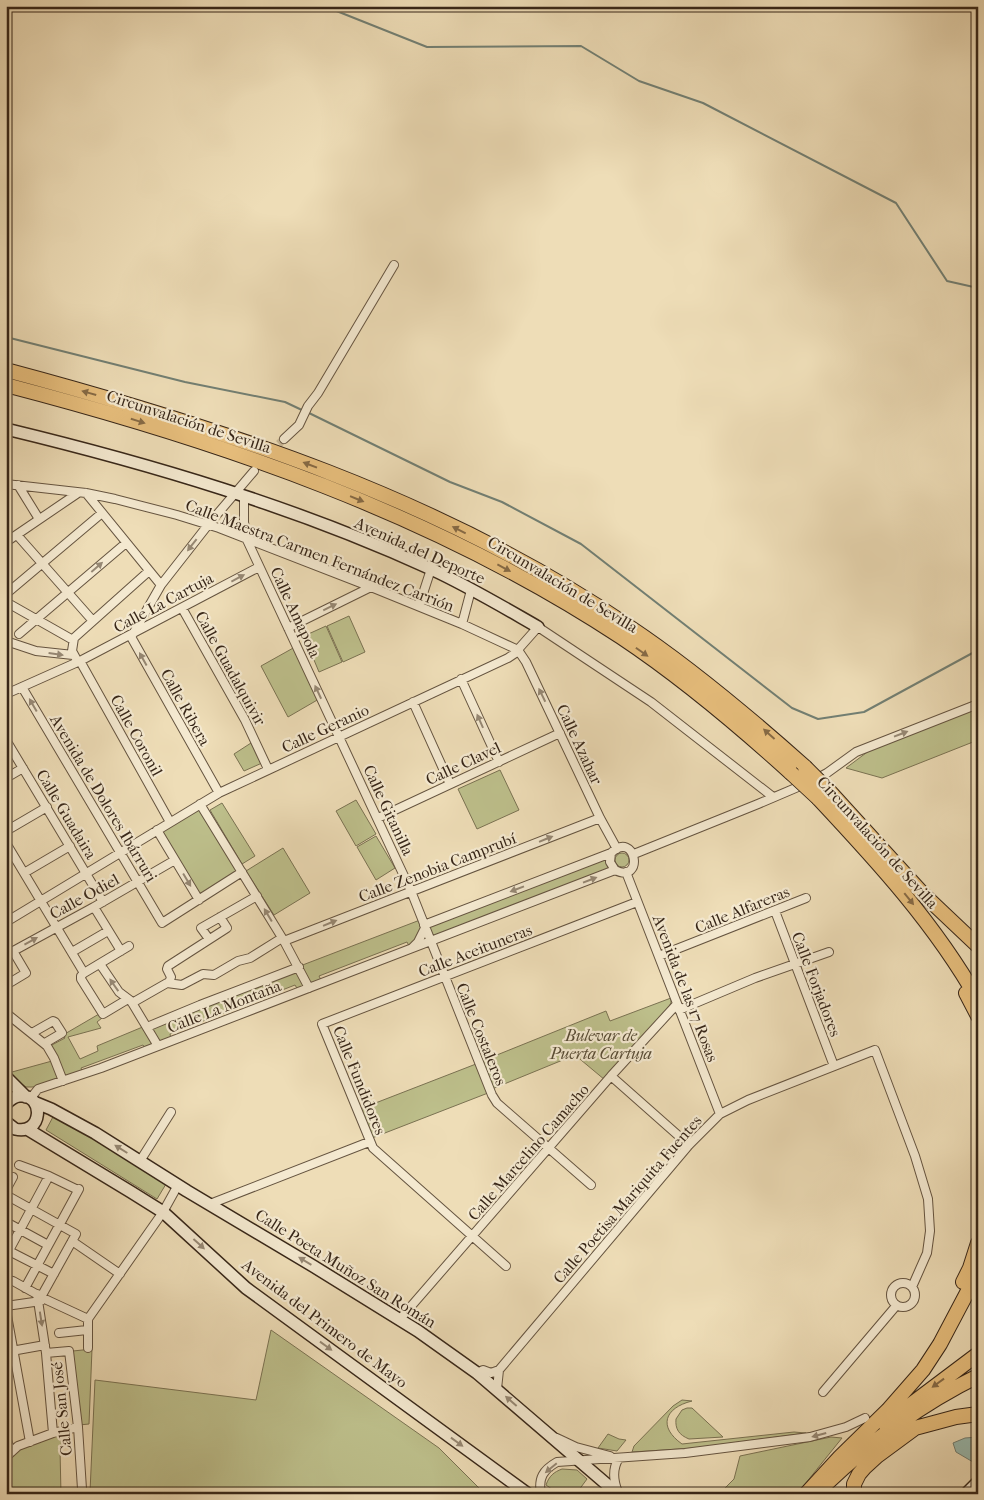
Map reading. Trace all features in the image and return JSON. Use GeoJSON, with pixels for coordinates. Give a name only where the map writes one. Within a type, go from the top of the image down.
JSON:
{"type":"FeatureCollection","features":[{"type":"Feature","properties":{"kind":"highway","name":"Circunvalación de Sevilla"},"geometry":{"type":"LineString","coordinates":[[6,370],[162,414],[329,472],[448,524],[546,575],[626,624],[675,658],[762,728],[830,792],[922,893],[974,942]]}},
{"type":"Feature","properties":{"kind":"highway","name":"Circunvalación de Sevilla"},"geometry":{"type":"LineString","coordinates":[[6,385],[77,403],[179,434],[371,504],[426,528],[541,588],[622,638],[727,716],[818,798],[881,866],[934,930],[956,962],[978,1000]]}},
{"type":"Feature","properties":{"kind":"highway"},"geometry":{"type":"LineString","coordinates":[[922,893],[945,923],[978,953]]}},
{"type":"Feature","properties":{"kind":"highway"},"geometry":{"type":"LineString","coordinates":[[934,930],[978,1016]]}},
{"type":"Feature","properties":{"kind":"highway"},"geometry":{"type":"LineString","coordinates":[[900,1389],[921,1362],[947,1320],[970,1268],[978,1243]]}},
{"type":"Feature","properties":{"kind":"highway"},"geometry":{"type":"LineString","coordinates":[[923,1370],[940,1344],[978,1272]]}},
{"type":"Feature","properties":{"kind":"highway"},"geometry":{"type":"LineString","coordinates":[[806,1494],[893,1404],[944,1344],[978,1281]]}},
{"type":"Feature","properties":{"kind":"highway"},"geometry":{"type":"LineString","coordinates":[[865,1418],[876,1411],[900,1389],[930,1354],[955,1317]]}},
{"type":"Feature","properties":{"kind":"highway"},"geometry":{"type":"LineString","coordinates":[[806,1494],[841,1461],[898,1413],[978,1354]]}},
{"type":"Feature","properties":{"kind":"highway"},"geometry":{"type":"LineString","coordinates":[[818,1494],[851,1461],[886,1433],[925,1406],[978,1376]]}},
{"type":"Feature","properties":{"kind":"highway"},"geometry":{"type":"LineString","coordinates":[[824,1494],[854,1465],[884,1445],[915,1428],[956,1417],[978,1414]]}},
{"type":"Feature","properties":{"kind":"highway"},"geometry":{"type":"LineString","coordinates":[[890,1448],[932,1430],[978,1421]]}},
{"type":"Feature","properties":{"kind":"highway"},"geometry":{"type":"LineString","coordinates":[[854,1494],[854,1484],[859,1474],[877,1456],[915,1428]]}},
{"type":"Feature","properties":{"kind":"main road","name":"Avenida del Deporte"},"geometry":{"type":"LineString","coordinates":[[6,429],[162,470],[239,495],[347,534],[431,570],[538,626]]}},
{"type":"Feature","properties":{"kind":"main road"},"geometry":{"type":"LineString","coordinates":[[8,1079],[8,1101],[17,1096],[30,1099]]}},
{"type":"Feature","properties":{"kind":"main road"},"geometry":{"type":"LineString","coordinates":[[8,1079],[37,1106],[35,1122],[27,1129],[19,1130],[8,1125]]}},
{"type":"Feature","properties":{"kind":"main road","name":"Calle Poeta Muñoz San Román"},"geometry":{"type":"LineString","coordinates":[[30,1099],[64,1116],[210,1204],[400,1319],[460,1359],[618,1494]]}},
{"type":"Feature","properties":{"kind":"main road","name":"Avenida del Primero de Mayo"},"geometry":{"type":"LineString","coordinates":[[27,1129],[162,1212],[246,1288],[528,1494]]}},
{"type":"Feature","properties":{"kind":"main road"},"geometry":{"type":"LineString","coordinates":[[966,1494],[978,1482]]}},
{"type":"Feature","properties":{"kind":"street"},"geometry":{"type":"LineString","coordinates":[[284,439],[299,424],[308,406],[318,393],[394,265]]}},
{"type":"Feature","properties":{"kind":"street"},"geometry":{"type":"LineString","coordinates":[[132,634],[161,585],[208,525],[239,495],[254,471]]}},
{"type":"Feature","properties":{"kind":"street","name":"Calle Maestra Carmen Fernández Carrión"},"geometry":{"type":"LineString","coordinates":[[6,484],[82,493],[155,509],[208,525],[419,606],[518,650]]}},
{"type":"Feature","properties":{"kind":"street"},"geometry":{"type":"LineString","coordinates":[[18,485],[39,519]]}},
{"type":"Feature","properties":{"kind":"street"},"geometry":{"type":"LineString","coordinates":[[6,542],[82,493],[102,513],[161,585]]}},
{"type":"Feature","properties":{"kind":"street","name":"Calle Amapola"},"geometry":{"type":"LineString","coordinates":[[239,495],[248,540],[259,567],[339,736]]}},
{"type":"Feature","properties":{"kind":"street"},"geometry":{"type":"LineString","coordinates":[[6,594],[102,513]]}},
{"type":"Feature","properties":{"kind":"street"},"geometry":{"type":"LineString","coordinates":[[17,535],[93,621]]}},
{"type":"Feature","properties":{"kind":"street"},"geometry":{"type":"LineString","coordinates":[[19,634],[126,543]]}},
{"type":"Feature","properties":{"kind":"street","name":"Calle La Cartuja"},"geometry":{"type":"LineString","coordinates":[[6,694],[79,662],[259,567]]}},
{"type":"Feature","properties":{"kind":"street"},"geometry":{"type":"LineString","coordinates":[[419,606],[431,570]]}},
{"type":"Feature","properties":{"kind":"street"},"geometry":{"type":"LineString","coordinates":[[6,641],[36,651],[73,655],[73,640],[149,571]]}},
{"type":"Feature","properties":{"kind":"street"},"geometry":{"type":"LineString","coordinates":[[288,628],[371,587]]}},
{"type":"Feature","properties":{"kind":"street"},"geometry":{"type":"LineString","coordinates":[[462,624],[471,590]]}},
{"type":"Feature","properties":{"kind":"street"},"geometry":{"type":"LineString","coordinates":[[6,602],[73,640]]}},
{"type":"Feature","properties":{"kind":"street","name":"Calle Guadalquivir"},"geometry":{"type":"LineString","coordinates":[[182,608],[245,720],[268,769]]}},
{"type":"Feature","properties":{"kind":"street"},"geometry":{"type":"LineString","coordinates":[[142,618],[144,624],[149,626]]}},
{"type":"Feature","properties":{"kind":"street","name":"Calle Geranio"},"geometry":{"type":"LineString","coordinates":[[6,922],[219,793],[508,658],[518,650],[538,626]]}},
{"type":"Feature","properties":{"kind":"street","name":"Avenida del Deporte"},"geometry":{"type":"LineString","coordinates":[[538,626],[651,702],[773,797]]}},
{"type":"Feature","properties":{"kind":"street","name":"Calle Ribera"},"geometry":{"type":"LineString","coordinates":[[132,634],[219,793]]}},
{"type":"Feature","properties":{"kind":"street","name":"Calle Azahar"},"geometry":{"type":"LineString","coordinates":[[518,650],[526,662],[560,733],[614,851]]}},
{"type":"Feature","properties":{"kind":"street","name":"Calle Coronil"},"geometry":{"type":"LineString","coordinates":[[73,655],[79,662],[170,822]]}},
{"type":"Feature","properties":{"kind":"street"},"geometry":{"type":"LineString","coordinates":[[461,680],[499,762]]}},
{"type":"Feature","properties":{"kind":"street","name":"Avenida de Dolores Ibárruri"},"geometry":{"type":"LineString","coordinates":[[22,687],[162,923],[199,900]]}},
{"type":"Feature","properties":{"kind":"street"},"geometry":{"type":"LineString","coordinates":[[413,702],[450,784]]}},
{"type":"Feature","properties":{"kind":"street"},"geometry":{"type":"LineString","coordinates":[[634,854],[792,790],[827,773],[856,752],[978,704]]}},
{"type":"Feature","properties":{"kind":"street","name":"Calle Clavel"},"geometry":{"type":"LineString","coordinates":[[378,818],[560,733]]}},
{"type":"Feature","properties":{"kind":"street","name":"Calle Gitanilla"},"geometry":{"type":"LineString","coordinates":[[339,736],[378,818],[425,926]]}},
{"type":"Feature","properties":{"kind":"street","name":"Calle Guadaira"},"geometry":{"type":"LineString","coordinates":[[6,740],[103,902]]}},
{"type":"Feature","properties":{"kind":"street"},"geometry":{"type":"LineString","coordinates":[[6,778],[23,768]]}},
{"type":"Feature","properties":{"kind":"street"},"geometry":{"type":"LineString","coordinates":[[200,804],[257,896],[299,967],[309,988]]}},
{"type":"Feature","properties":{"kind":"street"},"geometry":{"type":"LineString","coordinates":[[6,831],[47,807]]}},
{"type":"Feature","properties":{"kind":"street","name":"Calle Zenobia Camprubí"},"geometry":{"type":"LineString","coordinates":[[84,973],[81,976],[82,980],[103,1014],[164,984],[182,985],[203,974],[214,975],[238,961],[250,958],[283,940],[600,818]]}},
{"type":"Feature","properties":{"kind":"street"},"geometry":{"type":"LineString","coordinates":[[157,830],[199,900],[242,872]]}},
{"type":"Feature","properties":{"kind":"street"},"geometry":{"type":"LineString","coordinates":[[6,843],[84,973],[129,946]]}},
{"type":"Feature","properties":{"kind":"street"},"geometry":{"type":"LineString","coordinates":[[24,873],[70,846]]}},
{"type":"Feature","properties":{"kind":"street"},"geometry":{"type":"LineString","coordinates":[[410,950],[418,942],[425,926],[614,851],[624,848],[634,854],[635,863],[633,867],[626,872],[615,870],[610,862],[614,851]]}},
{"type":"Feature","properties":{"kind":"street","name":"Calle Odiel"},"geometry":{"type":"LineString","coordinates":[[9,953],[175,860]]}},
{"type":"Feature","properties":{"kind":"street","name":"Calle La Montaña"},"geometry":{"type":"LineString","coordinates":[[30,1099],[38,1089],[101,1068],[615,870]]}},
{"type":"Feature","properties":{"kind":"street","name":"Avenida de las 17 Rosas"},"geometry":{"type":"LineString","coordinates":[[626,872],[720,1114]]}},
{"type":"Feature","properties":{"kind":"street"},"geometry":{"type":"LineString","coordinates":[[209,940],[201,928],[257,896]]}},
{"type":"Feature","properties":{"kind":"street","name":"Calle Alfareras"},"geometry":{"type":"LineString","coordinates":[[659,956],[775,912],[806,898]]}},
{"type":"Feature","properties":{"kind":"street","name":"Calle Aceituneras"},"geometry":{"type":"LineString","coordinates":[[322,1024],[637,902]]}},
{"type":"Feature","properties":{"kind":"street"},"geometry":{"type":"LineString","coordinates":[[94,907],[121,951]]}},
{"type":"Feature","properties":{"kind":"street","name":"Calle Forjadores"},"geometry":{"type":"LineString","coordinates":[[775,912],[834,1066]]}},
{"type":"Feature","properties":{"kind":"street"},"geometry":{"type":"LineString","coordinates":[[169,983],[171,977],[167,969],[168,966],[227,928],[220,917]]}},
{"type":"Feature","properties":{"kind":"street","name":"Calle Costaleros"},"geometry":{"type":"LineString","coordinates":[[425,926],[493,1097],[497,1103],[591,1185]]}},
{"type":"Feature","properties":{"kind":"street"},"geometry":{"type":"LineString","coordinates":[[72,952],[108,931]]}},
{"type":"Feature","properties":{"kind":"street","name":"Calle Marcelino Camacho"},"geometry":{"type":"LineString","coordinates":[[400,1319],[611,1076],[678,1007],[829,952]]}},
{"type":"Feature","properties":{"kind":"street"},"geometry":{"type":"LineString","coordinates":[[6,985],[26,973],[9,953]]}},
{"type":"Feature","properties":{"kind":"street"},"geometry":{"type":"LineString","coordinates":[[100,964],[119,992],[130,1001],[158,1046]]}},
{"type":"Feature","properties":{"kind":"street","name":"Calle La Montaña"},"geometry":{"type":"LineString","coordinates":[[147,1027],[299,967]]}},
{"type":"Feature","properties":{"kind":"street"},"geometry":{"type":"LineString","coordinates":[[6,1013],[45,1043],[54,1058],[63,1082]]}},
{"type":"Feature","properties":{"kind":"street"},"geometry":{"type":"LineString","coordinates":[[32,1034],[53,1021],[55,1022],[62,1033],[45,1043]]}},
{"type":"Feature","properties":{"kind":"street","name":"Calle Fundidores"},"geometry":{"type":"LineString","coordinates":[[322,1024],[369,1142],[377,1153],[506,1266]]}},
{"type":"Feature","properties":{"kind":"street","name":"Calle Poetisa Mariquita Fuentes"},"geometry":{"type":"LineString","coordinates":[[500,1370],[689,1146],[720,1114],[748,1100],[875,1050],[915,1156],[928,1199],[930,1231],[927,1253],[912,1287]]}},
{"type":"Feature","properties":{"kind":"street"},"geometry":{"type":"LineString","coordinates":[[611,1076],[689,1146]]}},
{"type":"Feature","properties":{"kind":"street"},"geometry":{"type":"LineString","coordinates":[[140,1162],[171,1112]]}},
{"type":"Feature","properties":{"kind":"street"},"geometry":{"type":"LineString","coordinates":[[210,1204],[369,1142]]}},
{"type":"Feature","properties":{"kind":"street"},"geometry":{"type":"LineString","coordinates":[[19,1165],[49,1176],[78,1190],[25,1288]]}},
{"type":"Feature","properties":{"kind":"street"},"geometry":{"type":"LineString","coordinates":[[49,1176],[8,1253],[54,1274]]}},
{"type":"Feature","properties":{"kind":"street"},"geometry":{"type":"LineString","coordinates":[[6,1190],[13,1177]]}},
{"type":"Feature","properties":{"kind":"street"},"geometry":{"type":"LineString","coordinates":[[88,1348],[88,1319],[162,1212],[178,1185]]}},
{"type":"Feature","properties":{"kind":"street"},"geometry":{"type":"LineString","coordinates":[[6,1195],[59,1225],[120,1274]]}},
{"type":"Feature","properties":{"kind":"street"},"geometry":{"type":"LineString","coordinates":[[6,1222],[48,1245]]}},
{"type":"Feature","properties":{"kind":"street"},"geometry":{"type":"LineString","coordinates":[[53,1433],[41,1298],[74,1237]]}},
{"type":"Feature","properties":{"kind":"street"},"geometry":{"type":"LineString","coordinates":[[6,1279],[13,1281],[41,1298],[88,1319]]}},
{"type":"Feature","properties":{"kind":"street"},"geometry":{"type":"LineString","coordinates":[[902,1283],[912,1287],[915,1294],[914,1302],[904,1308],[896,1306],[891,1296],[893,1289],[902,1283]]}},
{"type":"Feature","properties":{"kind":"street"},"geometry":{"type":"LineString","coordinates":[[30,1442],[10,1352],[6,1308],[41,1298]]}},
{"type":"Feature","properties":{"kind":"street"},"geometry":{"type":"LineString","coordinates":[[823,1392],[896,1306]]}},
{"type":"Feature","properties":{"kind":"street"},"geometry":{"type":"LineString","coordinates":[[59,1334],[87,1330]]}},
{"type":"Feature","properties":{"kind":"street"},"geometry":{"type":"LineString","coordinates":[[10,1352],[45,1349]]}},
{"type":"Feature","properties":{"kind":"street","name":"Calle San José"},"geometry":{"type":"LineString","coordinates":[[45,1349],[69,1351],[78,1427],[82,1489]]}},
{"type":"Feature","properties":{"kind":"street"},"geometry":{"type":"LineString","coordinates":[[477,1373],[486,1370],[491,1373],[500,1370],[497,1389]]}},
{"type":"Feature","properties":{"kind":"street"},"geometry":{"type":"LineString","coordinates":[[541,1494],[541,1478],[557,1462],[685,1453],[810,1437],[846,1427],[865,1418]]}},
{"type":"Feature","properties":{"kind":"street"},"geometry":{"type":"LineString","coordinates":[[9,1454],[16,1447],[53,1433],[78,1427]]}},
{"type":"Feature","properties":{"kind":"street"},"geometry":{"type":"LineString","coordinates":[[547,1434],[576,1447],[616,1458]]}},
{"type":"Feature","properties":{"kind":"street"},"geometry":{"type":"LineString","coordinates":[[6,1437],[9,1454]]}},
{"type":"Feature","properties":{"kind":"street"},"geometry":{"type":"LineString","coordinates":[[616,1458],[614,1474],[618,1494]]}},
{"type":"Feature","properties":{"kind":"green space"},"geometry":{"type":"Polygon","coordinates":[[[349,616],[365,652],[343,662],[327,626],[349,616]]]}},
{"type":"Feature","properties":{"kind":"green space"},"geometry":{"type":"Polygon","coordinates":[[[326,626],[342,662],[319,672],[304,636],[326,626]]]}},
{"type":"Feature","properties":{"kind":"green space"},"geometry":{"type":"Polygon","coordinates":[[[295,647],[319,699],[288,717],[261,666],[295,647]]]}},
{"type":"Feature","properties":{"kind":"green space"},"geometry":{"type":"Polygon","coordinates":[[[978,708],[978,740],[882,778],[846,768],[870,750],[978,708]]]}},
{"type":"Feature","properties":{"kind":"green space"},"geometry":{"type":"Polygon","coordinates":[[[251,743],[262,763],[244,771],[234,754],[251,743]]]}},
{"type":"Feature","properties":{"kind":"green space"},"geometry":{"type":"Polygon","coordinates":[[[500,770],[519,810],[477,829],[458,789],[500,770]]]}},
{"type":"Feature","properties":{"kind":"green space"},"geometry":{"type":"Polygon","coordinates":[[[356,800],[376,834],[356,846],[336,811],[356,800]]]}},
{"type":"Feature","properties":{"kind":"green space"},"geometry":{"type":"Polygon","coordinates":[[[222,803],[255,856],[242,864],[210,810],[222,803]]]}},
{"type":"Feature","properties":{"kind":"green space"},"geometry":{"type":"Polygon","coordinates":[[[199,809],[237,872],[200,895],[162,831],[199,809]]]}},
{"type":"Feature","properties":{"kind":"green space"},"geometry":{"type":"Polygon","coordinates":[[[376,836],[395,868],[376,880],[357,847],[376,836]]]}},
{"type":"Feature","properties":{"kind":"green space"},"geometry":{"type":"Polygon","coordinates":[[[283,848],[310,893],[274,915],[246,871],[283,848]]]}},
{"type":"Feature","properties":{"kind":"green space"},"geometry":{"type":"Polygon","coordinates":[[[619,853],[625,853],[629,860],[625,867],[619,867],[615,863],[615,857],[619,853]]]}},
{"type":"Feature","properties":{"kind":"green space"},"geometry":{"type":"Polygon","coordinates":[[[607,856],[606,863],[611,871],[432,940],[427,925],[607,856]]]}},
{"type":"Feature","properties":{"kind":"green space"},"geometry":{"type":"Polygon","coordinates":[[[420,920],[422,926],[418,938],[409,946],[407,942],[319,976],[321,980],[309,984],[300,966],[420,920]]]}},
{"type":"Feature","properties":{"kind":"green space"},"geometry":{"type":"Polygon","coordinates":[[[298,968],[305,985],[298,990],[295,985],[170,1034],[171,1039],[160,1043],[149,1027],[298,968]]]}},
{"type":"Feature","properties":{"kind":"green space","name":"Bulevar de Puerta Cartuja"},"geometry":{"type":"Polygon","coordinates":[[[671,998],[668,1008],[605,1080],[575,1055],[492,1089],[482,1061],[606,1011],[610,1021],[671,998]]]}},
{"type":"Feature","properties":{"kind":"green space"},"geometry":{"type":"Polygon","coordinates":[[[99,1014],[102,1018],[97,1022],[101,1028],[68,1037],[80,1059],[98,1051],[97,1046],[145,1026],[152,1045],[145,1048],[143,1045],[81,1068],[83,1073],[65,1077],[50,1046],[65,1038],[63,1035],[99,1014]]]}},
{"type":"Feature","properties":{"kind":"green space"},"geometry":{"type":"Polygon","coordinates":[[[52,1061],[59,1079],[33,1087],[26,1087],[9,1075],[12,1072],[52,1061]]]}},
{"type":"Feature","properties":{"kind":"green space"},"geometry":{"type":"Polygon","coordinates":[[[476,1064],[488,1093],[372,1138],[360,1109],[476,1064]]]}},
{"type":"Feature","properties":{"kind":"green space"},"geometry":{"type":"Polygon","coordinates":[[[54,1115],[166,1184],[157,1199],[46,1130],[54,1115]]]}},
{"type":"Feature","properties":{"kind":"green space"},"geometry":{"type":"Polygon","coordinates":[[[271,1330],[439,1448],[485,1494],[73,1494],[90,1492],[95,1380],[256,1400],[271,1330]]]}},
{"type":"Feature","properties":{"kind":"green space"},"geometry":{"type":"Polygon","coordinates":[[[92,1349],[89,1424],[79,1425],[73,1351],[92,1349]]]}},
{"type":"Feature","properties":{"kind":"green space"},"geometry":{"type":"Polygon","coordinates":[[[682,1400],[692,1401],[675,1408],[670,1413],[667,1425],[674,1438],[682,1444],[794,1432],[806,1433],[695,1448],[632,1452],[634,1446],[673,1406],[682,1400]]]}},
{"type":"Feature","properties":{"kind":"green space"},"geometry":{"type":"Polygon","coordinates":[[[692,1408],[723,1437],[689,1439],[683,1436],[677,1429],[676,1419],[682,1410],[692,1408]]]}},
{"type":"Feature","properties":{"kind":"green space"},"geometry":{"type":"Polygon","coordinates":[[[60,1434],[62,1449],[60,1450],[61,1494],[6,1494],[6,1461],[17,1450],[60,1434]]]}},
{"type":"Feature","properties":{"kind":"green space"},"geometry":{"type":"Polygon","coordinates":[[[608,1434],[626,1440],[617,1451],[598,1448],[608,1434]]]}},
{"type":"Feature","properties":{"kind":"green space"},"geometry":{"type":"Polygon","coordinates":[[[831,1437],[842,1438],[797,1494],[719,1494],[734,1479],[740,1456],[831,1437]]]}},
{"type":"Feature","properties":{"kind":"green space"},"geometry":{"type":"Polygon","coordinates":[[[562,1469],[577,1470],[587,1479],[576,1494],[559,1494],[546,1485],[552,1475],[562,1469]]]}},
{"type":"Feature","properties":{"kind":"water"},"geometry":{"type":"Polygon","coordinates":[[[978,1437],[978,1461],[973,1462],[956,1452],[953,1443],[965,1438],[978,1437]]]}},
{"type":"Feature","properties":{"kind":"waterway"},"geometry":{"type":"LineString","coordinates":[[324,6],[427,47],[581,46],[639,81],[703,103],[896,203],[947,281],[978,288]]}},
{"type":"Feature","properties":{"kind":"waterway"},"geometry":{"type":"LineString","coordinates":[[6,337],[185,382],[285,402],[304,411]]}},
{"type":"Feature","properties":{"kind":"waterway"},"geometry":{"type":"LineString","coordinates":[[309,413],[450,482],[502,502],[581,544],[792,708],[818,719],[864,712],[978,650]]}},
{"type":"Feature","properties":{"kind":"tunnel"},"geometry":{"type":"LineString","coordinates":[[270,452],[284,439]]}}]}
